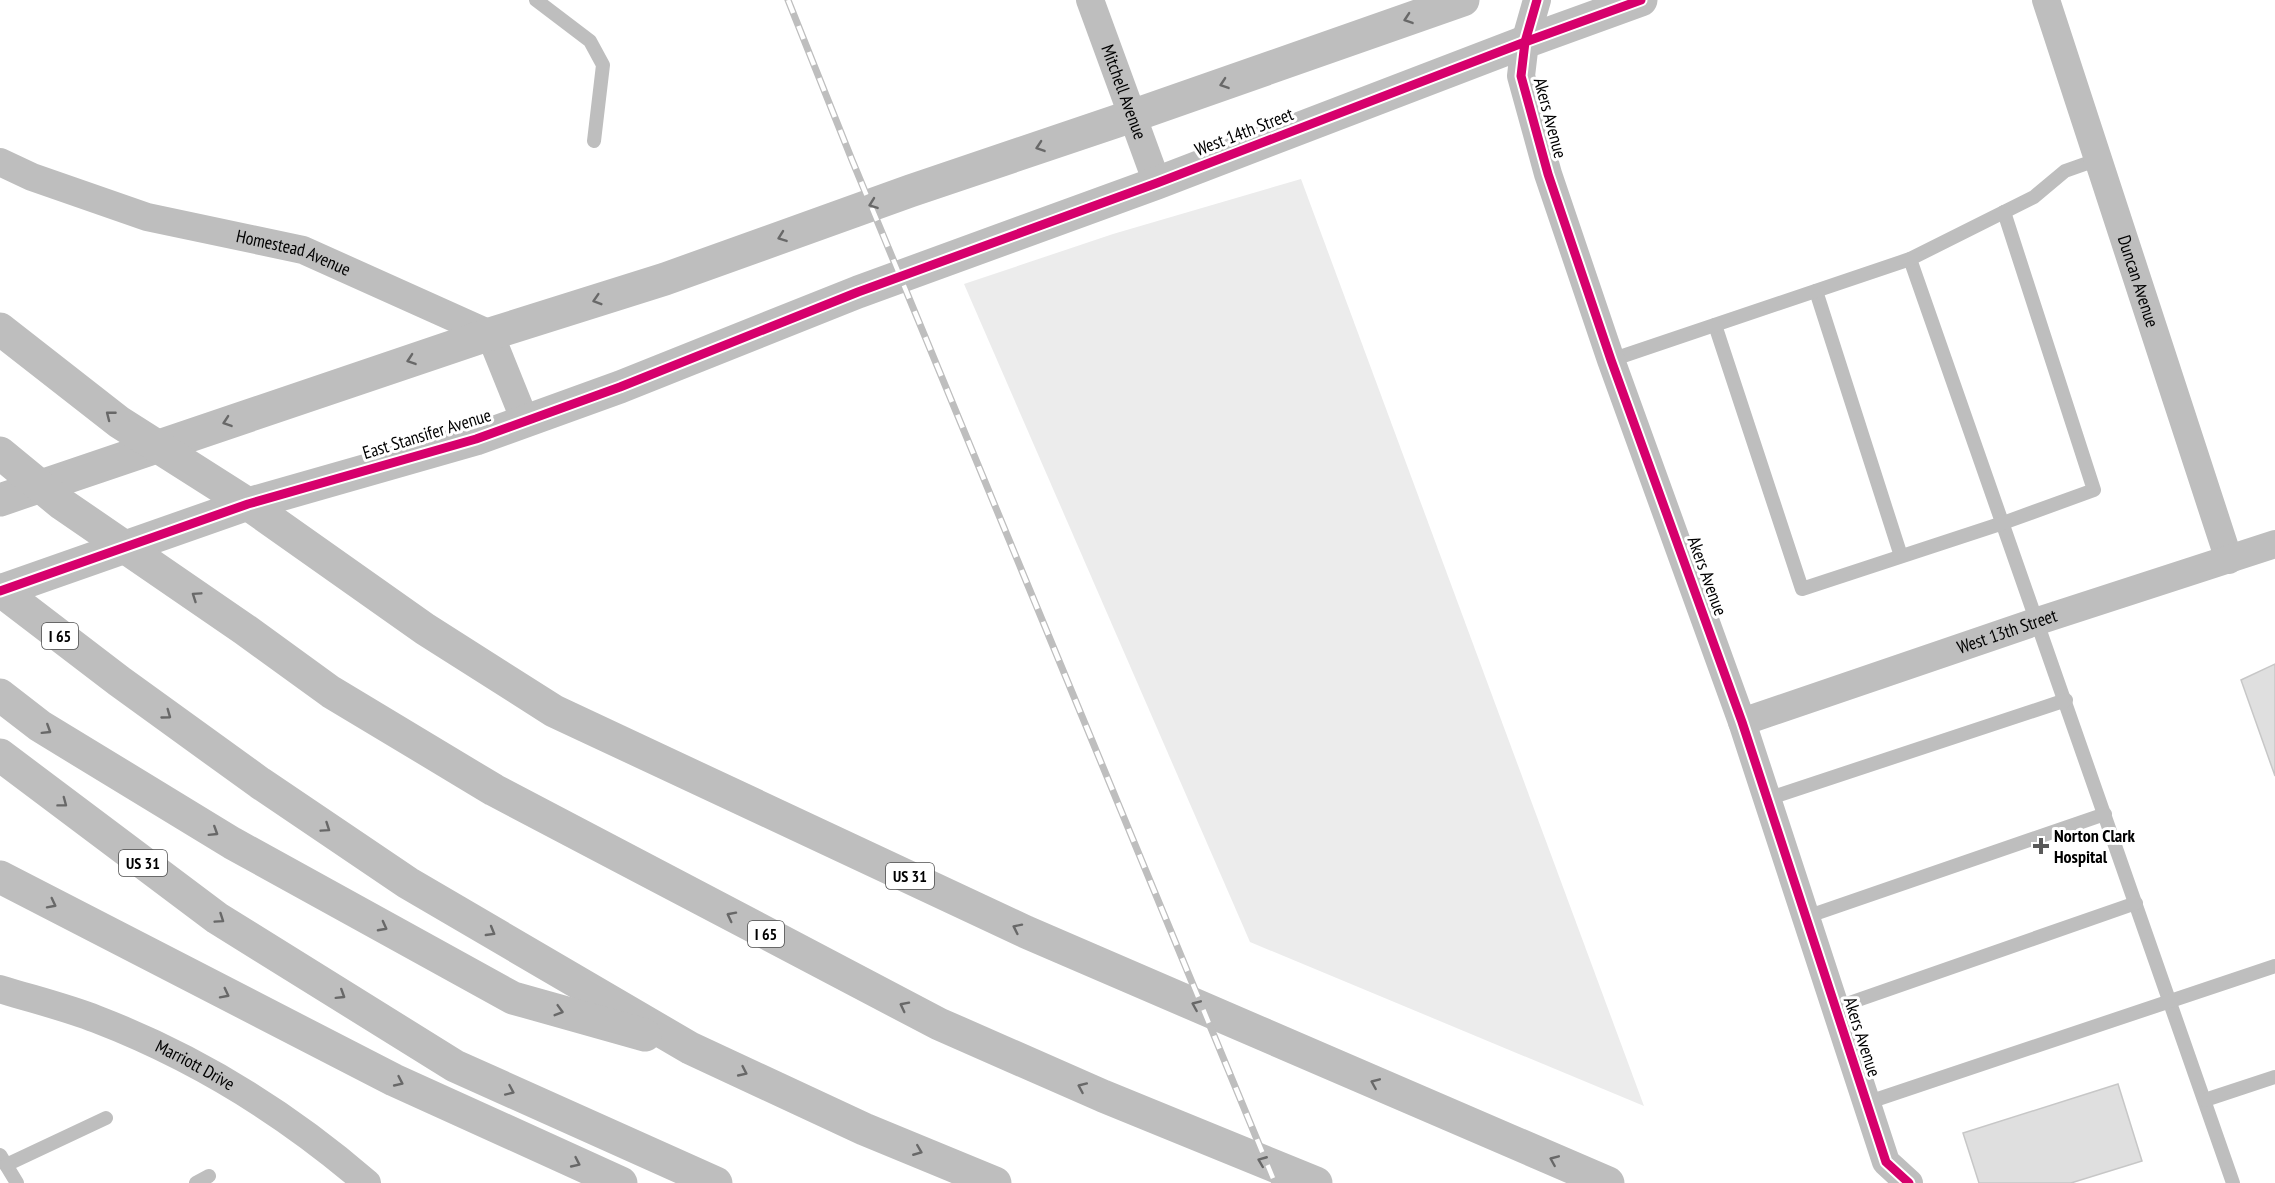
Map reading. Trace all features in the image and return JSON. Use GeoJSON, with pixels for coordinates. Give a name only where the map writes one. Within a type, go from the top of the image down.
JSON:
{"type":"FeatureCollection","features":[{"type":"Feature","properties":{"kind":"main road"},"geometry":{"type":"LineString","coordinates":[[0,500],[490,333],[665,279],[1463,0]]}},
{"type":"Feature","properties":{"kind":"main road","name":"West 14th Street"},"geometry":{"type":"LineString","coordinates":[[858,292],[1157,183],[1641,0]]}},
{"type":"Feature","properties":{"kind":"main road","name":"East Stansifer Avenue"},"geometry":{"type":"LineString","coordinates":[[0,591],[248,504],[476,439],[620,387],[858,292]]}},
{"type":"Feature","properties":{"kind":"main road","name":"US 31"},"geometry":{"type":"LineString","coordinates":[[0,329],[119,422],[248,504],[425,629],[554,711],[898,870],[1026,932],[1608,1183]]}},
{"type":"Feature","properties":{"kind":"main road","name":"I 65"},"geometry":{"type":"LineString","coordinates":[[0,453],[62,504],[244,629],[331,692],[494,790],[724,913],[939,1024],[1103,1096],[1316,1183]]}},
{"type":"Feature","properties":{"kind":"main road","name":"I 65"},"geometry":{"type":"LineString","coordinates":[[0,591],[260,783],[408,883],[690,1048],[864,1129],[995,1183]]}},
{"type":"Feature","properties":{"kind":"main road"},"geometry":{"type":"LineString","coordinates":[[0,695],[40,726],[232,843],[513,998],[690,1048]]}},
{"type":"Feature","properties":{"kind":"main road","name":"US 31"},"geometry":{"type":"LineString","coordinates":[[0,755],[217,918],[455,1066],[716,1183]]}},
{"type":"Feature","properties":{"kind":"main road"},"geometry":{"type":"LineString","coordinates":[[0,877],[394,1080],[621,1183]]}},
{"type":"Feature","properties":{"kind":"street","name":"Mitchell Avenue"},"geometry":{"type":"LineString","coordinates":[[1090,0],[1157,183]]}},
{"type":"Feature","properties":{"kind":"street","name":"Akers Avenue"},"geometry":{"type":"LineString","coordinates":[[1537,0],[1525,42],[1521,76],[1548,174],[1611,360],[1742,722],[1886,1162],[1909,1183]]}},
{"type":"Feature","properties":{"kind":"street","name":"Duncan Avenue"},"geometry":{"type":"LineString","coordinates":[[2046,0],[2229,560]]}},
{"type":"Feature","properties":{"kind":"street","name":"Homestead Avenue"},"geometry":{"type":"LineString","coordinates":[[0,162],[32,177],[147,217],[303,250],[490,333]]}},
{"type":"Feature","properties":{"kind":"street"},"geometry":{"type":"LineString","coordinates":[[490,333],[525,421]]}},
{"type":"Feature","properties":{"kind":"street","name":"West 13th Street"},"geometry":{"type":"LineString","coordinates":[[1742,722],[2038,621],[2275,544]]}},
{"type":"Feature","properties":{"kind":"street","name":"Marriott Drive"},"geometry":{"type":"LineString","coordinates":[[0,989],[96,1019],[196,1065],[273,1110],[335,1155],[367,1183]]}},
{"type":"Feature","properties":{"kind":"lane"},"geometry":{"type":"LineString","coordinates":[[536,0],[590,41],[603,65],[594,141]]}},
{"type":"Feature","properties":{"kind":"lane"},"geometry":{"type":"LineString","coordinates":[[1611,360],[1910,259],[2034,197],[2065,171],[2099,159]]}},
{"type":"Feature","properties":{"kind":"lane"},"geometry":{"type":"LineString","coordinates":[[1715,325],[1802,589],[2003,523],[2094,490],[2004,212]]}},
{"type":"Feature","properties":{"kind":"lane"},"geometry":{"type":"LineString","coordinates":[[1910,259],[2234,1183]]}},
{"type":"Feature","properties":{"kind":"lane"},"geometry":{"type":"LineString","coordinates":[[1816,291],[1901,556]]}},
{"type":"Feature","properties":{"kind":"lane"},"geometry":{"type":"LineString","coordinates":[[1767,799],[2066,700]]}},
{"type":"Feature","properties":{"kind":"lane"},"geometry":{"type":"LineString","coordinates":[[1806,917],[2105,814]]}},
{"type":"Feature","properties":{"kind":"lane"},"geometry":{"type":"LineString","coordinates":[[1835,1008],[2136,903]]}},
{"type":"Feature","properties":{"kind":"lane"},"geometry":{"type":"LineString","coordinates":[[1866,1103],[2275,966]]}},
{"type":"Feature","properties":{"kind":"lane"},"geometry":{"type":"LineString","coordinates":[[2205,1100],[2275,1077]]}},
{"type":"Feature","properties":{"kind":"lane"},"geometry":{"type":"LineString","coordinates":[[17,1183],[3,1160],[106,1118]]}},
{"type":"Feature","properties":{"kind":"lane"},"geometry":{"type":"LineString","coordinates":[[196,1183],[209,1176]]}},
{"type":"Feature","properties":{"kind":"shaded area"},"geometry":{"type":"Polygon","coordinates":[[[1301,179],[1644,1106],[1250,942],[964,284],[1113,234],[1301,179]]]}},
{"type":"Feature","properties":{"kind":"building"},"geometry":{"type":"Polygon","coordinates":[[[2275,664],[2275,776],[2241,680],[2275,664]]]}},
{"type":"Feature","properties":{"kind":"building"},"geometry":{"type":"Polygon","coordinates":[[[2118,1084],[2142,1161],[2071,1183],[1979,1183],[1963,1133],[2118,1084]]]}},
{"type":"Feature","properties":{"kind":"railway"},"geometry":{"type":"LineString","coordinates":[[788,0],[1275,1183]]}},
{"type":"Feature","properties":{"kind":"cycle path"},"geometry":{"type":"LineString","coordinates":[[1537,0],[1525,42],[1521,76],[1548,174],[1611,360],[1742,722],[1886,1162],[1909,1183]]}},
{"type":"Feature","properties":{"kind":"cycle path"},"geometry":{"type":"LineString","coordinates":[[0,591],[248,504],[476,439],[620,387],[858,292],[1157,183],[1641,0]]}},
{"type":"Feature","properties":{"kind":"place","name":"Norton Clark Hospital"},"geometry":{"type":"Point","coordinates":[2041,846]}}]}
